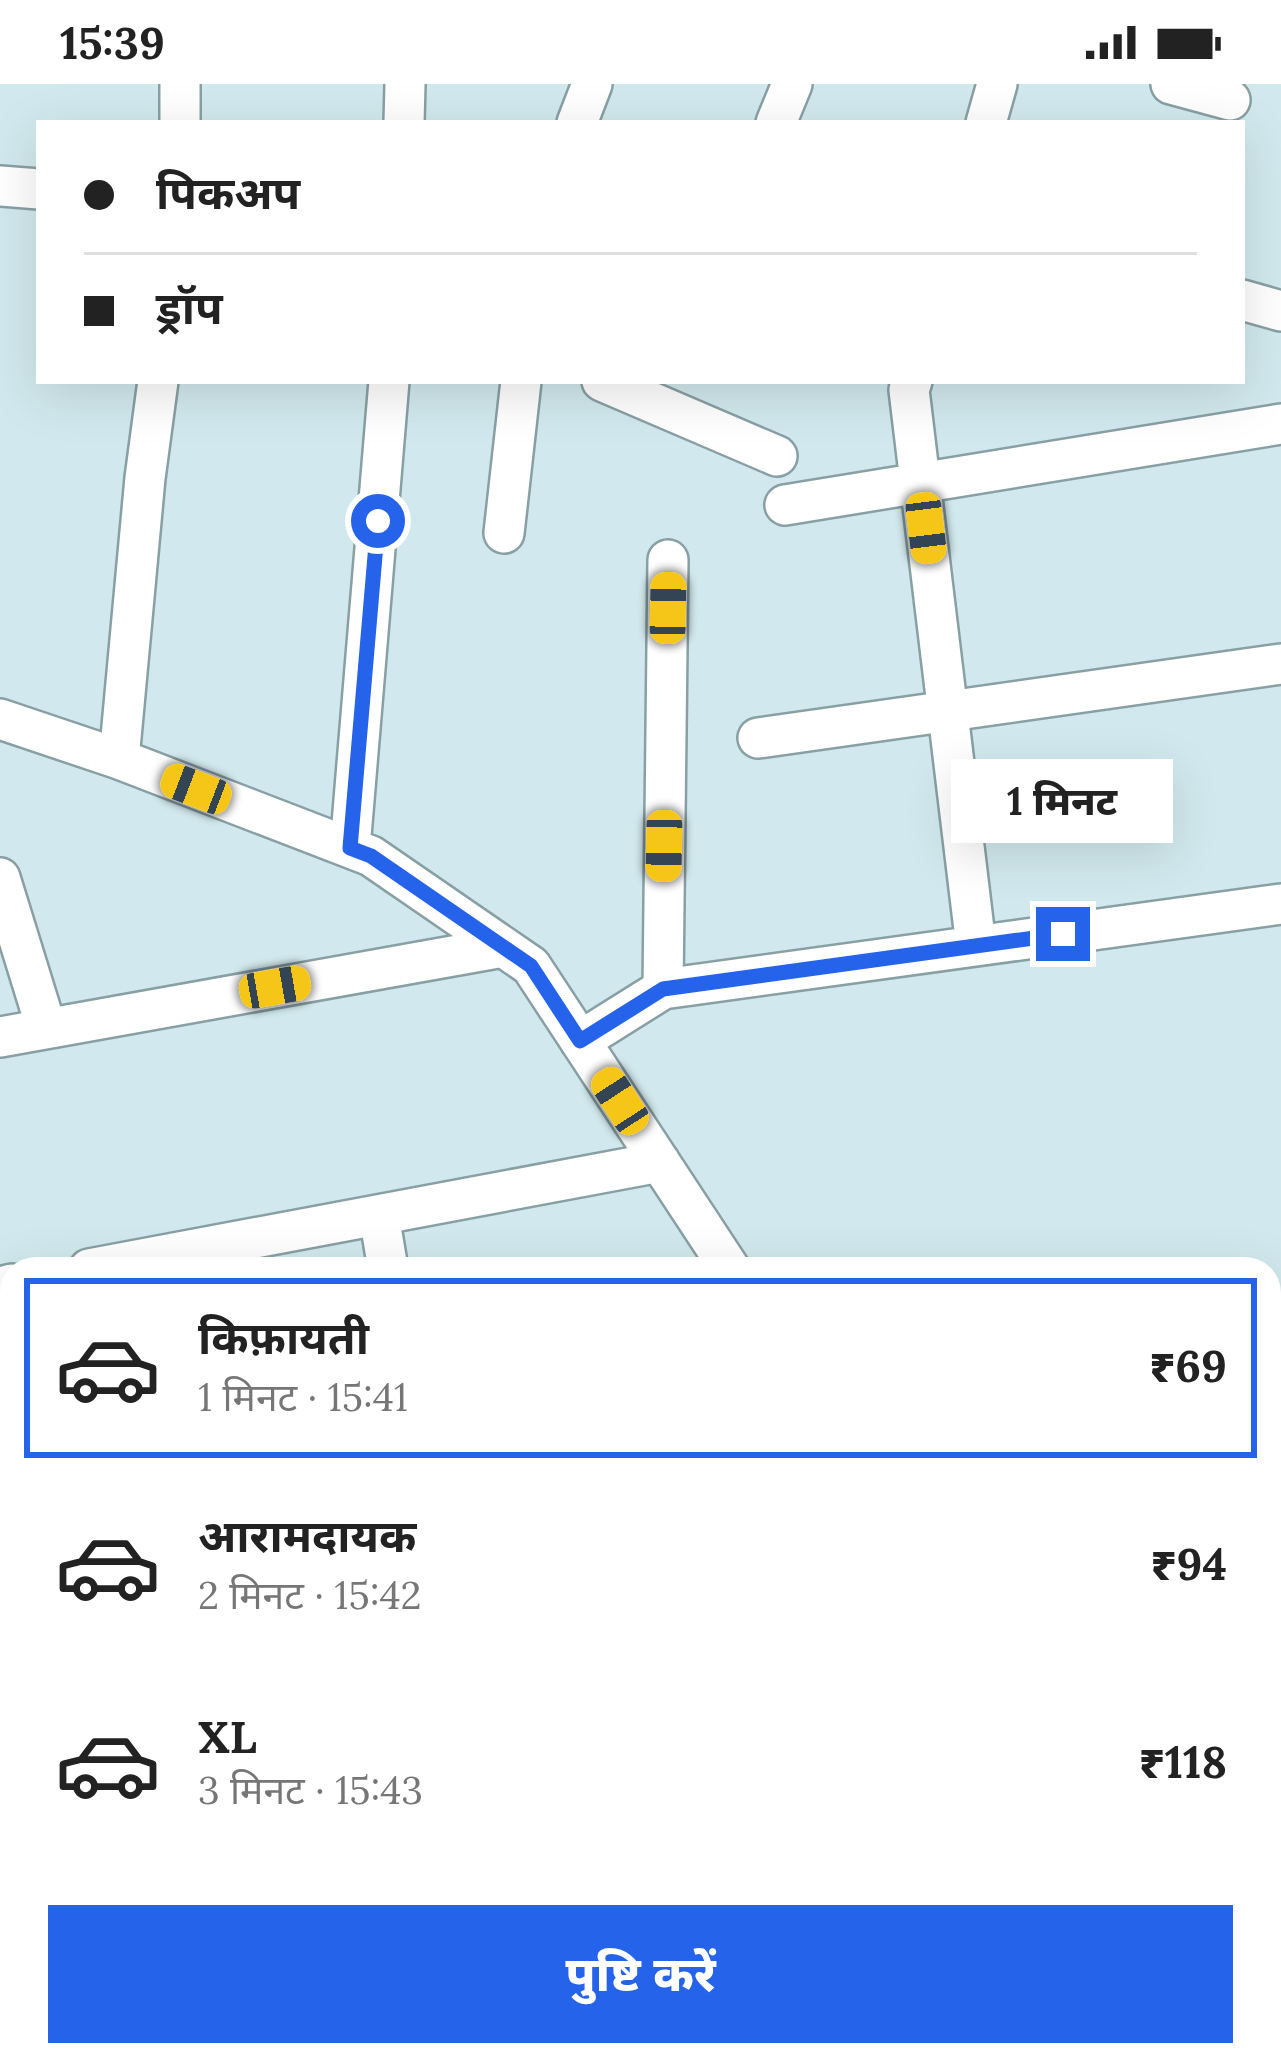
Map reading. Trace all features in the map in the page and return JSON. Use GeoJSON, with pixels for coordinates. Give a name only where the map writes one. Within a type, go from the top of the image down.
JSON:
{"type":"FeatureCollection","features":[{"type":"Feature","properties":{"kind":"street"},"geometry":{"type":"LineString","coordinates":[[180,84],[180,120]]}},
{"type":"Feature","properties":{"kind":"street"},"geometry":{"type":"LineString","coordinates":[[404,120],[405,84]]}},
{"type":"Feature","properties":{"kind":"street"},"geometry":{"type":"LineString","coordinates":[[579,120],[592,84]]}},
{"type":"Feature","properties":{"kind":"street"},"geometry":{"type":"LineString","coordinates":[[777,120],[792,84]]}},
{"type":"Feature","properties":{"kind":"street"},"geometry":{"type":"LineString","coordinates":[[987,120],[997,84]]}},
{"type":"Feature","properties":{"kind":"street"},"geometry":{"type":"LineString","coordinates":[[1171,84],[1231,100]]}},
{"type":"Feature","properties":{"kind":"street"},"geometry":{"type":"LineString","coordinates":[[0,186],[36,189]]}},
{"type":"Feature","properties":{"kind":"street"},"geometry":{"type":"LineString","coordinates":[[1245,302],[1281,311]]}},
{"type":"Feature","properties":{"kind":"street"},"geometry":{"type":"LineString","coordinates":[[119,759],[158,384]]}},
{"type":"Feature","properties":{"kind":"street"},"geometry":{"type":"LineString","coordinates":[[350,848],[389,384]]}},
{"type":"Feature","properties":{"kind":"street"},"geometry":{"type":"LineString","coordinates":[[504,533],[521,384]]}},
{"type":"Feature","properties":{"kind":"street"},"geometry":{"type":"LineString","coordinates":[[609,384],[776,455]]}},
{"type":"Feature","properties":{"kind":"street"},"geometry":{"type":"LineString","coordinates":[[911,384],[976,946]]}},
{"type":"Feature","properties":{"kind":"street"},"geometry":{"type":"LineString","coordinates":[[785,505],[1281,424]]}},
{"type":"Feature","properties":{"kind":"street"},"geometry":{"type":"LineString","coordinates":[[663,989],[668,560]]}},
{"type":"Feature","properties":{"kind":"street"},"geometry":{"type":"LineString","coordinates":[[758,737],[1281,664]]}},
{"type":"Feature","properties":{"kind":"street"},"geometry":{"type":"LineString","coordinates":[[0,719],[119,759],[371,856],[531,966],[722,1257]]}},
{"type":"Feature","properties":{"kind":"street"},"geometry":{"type":"LineString","coordinates":[[0,878],[46,1027]]}},
{"type":"Feature","properties":{"kind":"street"},"geometry":{"type":"LineString","coordinates":[[580,1041],[663,989],[1281,904]]}},
{"type":"Feature","properties":{"kind":"street"},"geometry":{"type":"LineString","coordinates":[[0,1037],[503,947]]}},
{"type":"Feature","properties":{"kind":"street"},"geometry":{"type":"LineString","coordinates":[[185,1257],[660,1162]]}},
{"type":"Feature","properties":{"kind":"street"},"geometry":{"type":"LineString","coordinates":[[380,1215],[386,1257]]}},
{"type":"Feature","properties":{"kind":"route"},"geometry":{"type":"LineString","coordinates":[[378,521],[350,848],[371,856],[531,966],[580,1041],[663,989],[1063,934]]}}]}
